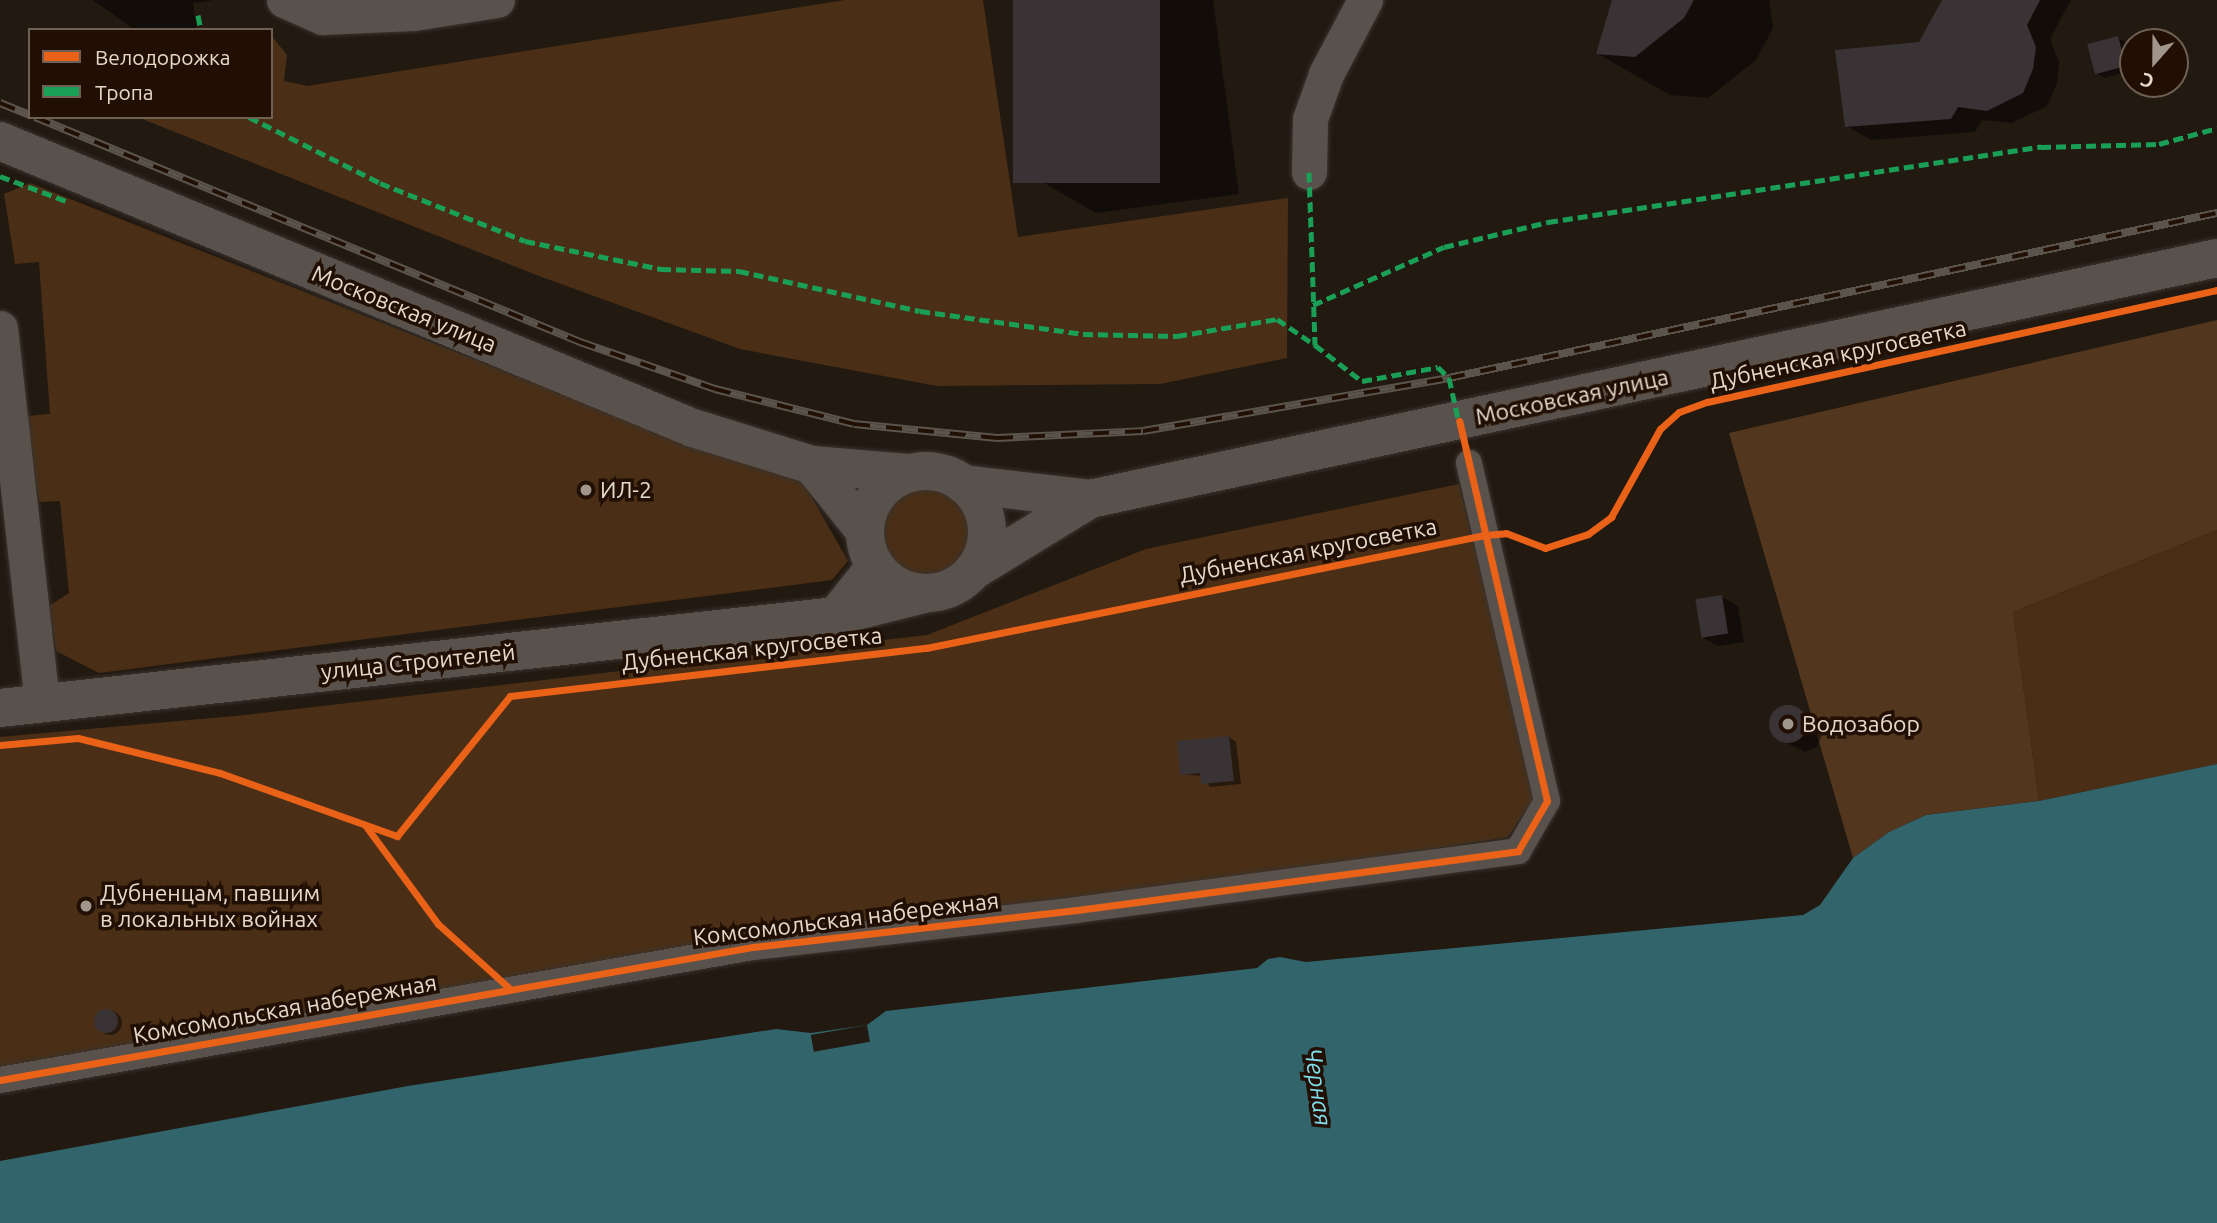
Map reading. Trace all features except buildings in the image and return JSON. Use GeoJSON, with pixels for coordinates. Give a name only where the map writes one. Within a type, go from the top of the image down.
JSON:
{"type":"FeatureCollection","features":[{"type":"Feature","properties":{"kind":"main road","name":"Московская улица"},"geometry":{"type":"LineString","coordinates":[[0,141],[693,428],[812,465],[908,473]]}},
{"type":"Feature","properties":{"kind":"main road","name":"Московская улица"},"geometry":{"type":"LineString","coordinates":[[1090,499],[2217,258]]}},
{"type":"Feature","properties":{"kind":"main road"},"geometry":{"type":"LineString","coordinates":[[812,465],[864,530],[875,567],[888,581],[924,594],[943,591],[1090,499]]}},
{"type":"Feature","properties":{"kind":"main road"},"geometry":{"type":"LineString","coordinates":[[864,530],[877,495],[908,473],[946,474],[963,484],[976,498],[987,534],[974,570]]}},
{"type":"Feature","properties":{"kind":"main road"},"geometry":{"type":"LineString","coordinates":[[963,484],[1090,499]]}},
{"type":"Feature","properties":{"kind":"main road"},"geometry":{"type":"LineString","coordinates":[[836,616],[875,567]]}},
{"type":"Feature","properties":{"kind":"main road","name":"улица Строителей"},"geometry":{"type":"LineString","coordinates":[[0,708],[836,616],[924,594]]}},
{"type":"Feature","properties":{"kind":"street"},"geometry":{"type":"LineString","coordinates":[[284,2],[322,17],[414,13],[498,0]]}},
{"type":"Feature","properties":{"kind":"street"},"geometry":{"type":"LineString","coordinates":[[1309,172],[1310,119],[1338,48],[1365,0]]}},
{"type":"Feature","properties":{"kind":"street"},"geometry":{"type":"LineString","coordinates":[[0,328],[42,704]]}},
{"type":"Feature","properties":{"kind":"street","name":"Комсомольская набережная"},"geometry":{"type":"LineString","coordinates":[[0,1080],[754,947],[1077,910],[1518,851],[1547,800],[1469,463]]}},
{"type":"Feature","properties":{"kind":"shaded area"},"geometry":{"type":"Polygon","coordinates":[[[845,0],[983,0],[1018,237],[1288,198],[1287,358],[1160,384],[937,386],[740,349],[539,276],[142,119],[273,119],[273,38],[287,55],[284,81],[307,86],[845,0]]]}},
{"type":"Feature","properties":{"kind":"shaded area"},"geometry":{"type":"Polygon","coordinates":[[[30,183],[690,445],[802,480],[848,561],[832,580],[99,673],[56,651],[49,606],[69,593],[60,501],[39,502],[27,416],[50,414],[39,262],[15,264],[4,194],[30,183]]]}},
{"type":"Feature","properties":{"kind":"shaded area"},"geometry":{"type":"Polygon","coordinates":[[[2217,320],[2217,530],[2013,612],[2039,801],[1926,815],[1889,832],[1853,858],[1729,433],[2217,320]]]}},
{"type":"Feature","properties":{"kind":"shaded area"},"geometry":{"type":"Polygon","coordinates":[[[1459,484],[1535,797],[1508,837],[0,1072],[0,737],[245,715],[927,635],[1146,549],[1459,484]]]}},
{"type":"Feature","properties":{"kind":"shaded area"},"geometry":{"type":"Polygon","coordinates":[[[925,487],[950,495],[962,507],[970,532],[962,557],[950,569],[925,577],[900,569],[888,557],[880,532],[888,507],[900,495],[925,487]]]}},
{"type":"Feature","properties":{"kind":"shaded area"},"geometry":{"type":"Polygon","coordinates":[[[2217,530],[2217,764],[2039,801],[2013,612],[2217,530]]]}},
{"type":"Feature","properties":{"kind":"water","name":"Черная"},"geometry":{"type":"Polygon","coordinates":[[[2217,764],[2217,1223],[0,1223],[0,1161],[408,1086],[776,1029],[811,1033],[867,1025],[886,1011],[1257,968],[1268,959],[1280,957],[1306,962],[1803,915],[1820,905],[1853,858],[1889,832],[1926,815],[2039,801],[2217,764]]]}},
{"type":"Feature","properties":{"kind":"pier"},"geometry":{"type":"Polygon","coordinates":[[[867,1025],[870,1042],[814,1052],[811,1035],[867,1025]]]}},
{"type":"Feature","properties":{"kind":"railway"},"geometry":{"type":"LineString","coordinates":[[0,103],[28,114]]}},
{"type":"Feature","properties":{"kind":"railway"},"geometry":{"type":"LineString","coordinates":[[40,119],[580,342],[715,389],[854,424],[997,438],[1143,431],[1449,378],[2217,213]]}},
{"type":"Feature","properties":{"kind":"marked path"},"geometry":{"type":"LineString","coordinates":[[198,15],[201,28]]}},
{"type":"Feature","properties":{"kind":"marked path"},"geometry":{"type":"LineString","coordinates":[[253,119],[380,183],[525,241],[661,269],[739,271],[920,311],[1083,334],[1177,336],[1277,319],[1315,345]]}},
{"type":"Feature","properties":{"kind":"marked path"},"geometry":{"type":"LineString","coordinates":[[1313,305],[1444,247],[1548,222],[2041,147],[2159,144],[2217,128]]}},
{"type":"Feature","properties":{"kind":"marked path"},"geometry":{"type":"LineString","coordinates":[[1309,172],[1315,345],[1362,381],[1438,367],[1449,378],[1460,427]]}},
{"type":"Feature","properties":{"kind":"marked path"},"geometry":{"type":"LineString","coordinates":[[0,176],[69,202]]}},
{"type":"Feature","properties":{"kind":"cycle path","name":"Дубненская кругосветка"},"geometry":{"type":"LineString","coordinates":[[0,745],[78,738],[220,773],[397,836],[510,696],[926,648],[1485,535],[1506,533],[1545,548],[1588,534],[1611,517],[1660,429],[1679,412],[1707,402],[2217,290]]}},
{"type":"Feature","properties":{"kind":"cycle path"},"geometry":{"type":"LineString","coordinates":[[0,1080],[753,947],[1077,910],[1518,851],[1547,801],[1459,421]]}},
{"type":"Feature","properties":{"kind":"cycle path"},"geometry":{"type":"LineString","coordinates":[[365,825],[438,924],[509,988]]}},
{"type":"Feature","properties":{"kind":"place","name":"ИЛ-2"},"geometry":{"type":"Point","coordinates":[586,490]}},
{"type":"Feature","properties":{"kind":"place","name":"Водозабор"},"geometry":{"type":"Point","coordinates":[1788,724]}},
{"type":"Feature","properties":{"kind":"place","name":"Дубненцам, павшим в локальных войнах"},"geometry":{"type":"Point","coordinates":[86,906]}}]}
